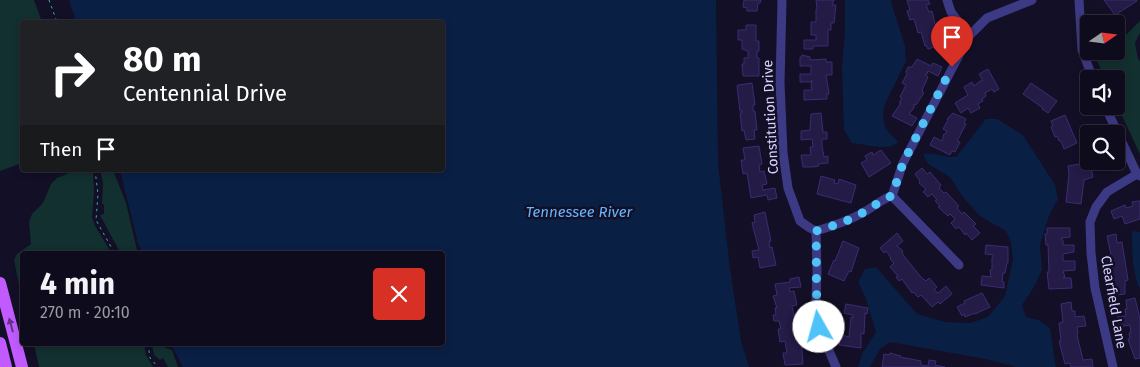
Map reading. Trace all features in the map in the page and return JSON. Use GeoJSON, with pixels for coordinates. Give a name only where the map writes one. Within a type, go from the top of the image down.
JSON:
{"type":"FeatureCollection","features":[{"type":"Feature","properties":{"kind":"main road"},"geometry":{"type":"LineString","coordinates":[[0,283],[22,367]]}},
{"type":"Feature","properties":{"kind":"main road"},"geometry":{"type":"LineString","coordinates":[[0,342],[6,367]]}},
{"type":"Feature","properties":{"kind":"street","name":"Constitution Drive"},"geometry":{"type":"LineString","coordinates":[[782,0],[780,83],[783,153],[788,188],[800,221],[816,231]]}},
{"type":"Feature","properties":{"kind":"street"},"geometry":{"type":"LineString","coordinates":[[947,0],[951,12],[969,36]]}},
{"type":"Feature","properties":{"kind":"street"},"geometry":{"type":"LineString","coordinates":[[892,196],[903,163],[969,36],[987,18],[1032,0]]}},
{"type":"Feature","properties":{"kind":"street"},"geometry":{"type":"LineString","coordinates":[[1078,0],[1082,50],[1090,70]]}},
{"type":"Feature","properties":{"kind":"street"},"geometry":{"type":"LineString","coordinates":[[1109,115],[1139,175]]}},
{"type":"Feature","properties":{"kind":"street","name":"Clearfield Lane"},"geometry":{"type":"LineString","coordinates":[[1113,367],[1095,288],[1090,222],[1096,207],[1107,192],[1139,175]]}},
{"type":"Feature","properties":{"kind":"street"},"geometry":{"type":"LineString","coordinates":[[836,367],[819,327],[816,301],[816,231],[837,225],[865,212],[885,198],[892,196]]}},
{"type":"Feature","properties":{"kind":"street"},"geometry":{"type":"LineString","coordinates":[[892,196],[959,265]]}},
{"type":"Feature","properties":{"kind":"path"},"geometry":{"type":"LineString","coordinates":[[49,0],[56,20]]}},
{"type":"Feature","properties":{"kind":"path"},"geometry":{"type":"LineString","coordinates":[[96,172],[98,194],[96,220],[113,251]]}},
{"type":"Feature","properties":{"kind":"path"},"geometry":{"type":"LineString","coordinates":[[148,346],[150,358],[158,367]]}},
{"type":"Feature","properties":{"kind":"green space"},"geometry":{"type":"Polygon","coordinates":[[[0,0],[34,0],[41,20],[20,20],[20,164],[0,171],[0,0]]]}},
{"type":"Feature","properties":{"kind":"green space"},"geometry":{"type":"Polygon","coordinates":[[[1140,21],[1140,33],[1135,43],[1140,61],[1140,154],[1122,115],[1125,115],[1125,70],[1101,70],[1097,60],[1125,60],[1125,36],[1140,21]]]}},
{"type":"Feature","properties":{"kind":"green space"},"geometry":{"type":"Polygon","coordinates":[[[72,172],[93,172],[92,217],[95,226],[110,251],[21,251],[31,244],[29,222],[32,214],[43,203],[51,184],[57,178],[72,172]]]}},
{"type":"Feature","properties":{"kind":"green space"},"geometry":{"type":"Polygon","coordinates":[[[100,172],[114,172],[126,203],[137,251],[119,251],[100,215],[104,214],[104,205],[102,203],[103,183],[100,172]]]}},
{"type":"Feature","properties":{"kind":"green space"},"geometry":{"type":"Polygon","coordinates":[[[20,252],[20,289],[14,260],[20,252]]]}},
{"type":"Feature","properties":{"kind":"green space"},"geometry":{"type":"Polygon","coordinates":[[[34,346],[144,346],[146,355],[153,367],[39,367],[34,346]]]}},
{"type":"Feature","properties":{"kind":"green space"},"geometry":{"type":"Polygon","coordinates":[[[152,346],[163,346],[172,350],[178,367],[168,367],[163,358],[160,360],[154,355],[152,346]]]}},
{"type":"Feature","properties":{"kind":"water","name":"Tennessee River"},"geometry":{"type":"Polygon","coordinates":[[[69,0],[716,0],[718,163],[730,269],[741,341],[749,367],[183,367],[172,346],[445,346],[445,251],[142,251],[120,172],[445,172],[445,20],[75,20],[69,0]]]}},
{"type":"Feature","properties":{"kind":"water"},"geometry":{"type":"Polygon","coordinates":[[[845,0],[891,0],[905,46],[906,61],[884,106],[883,118],[886,129],[898,142],[889,147],[852,143],[844,130],[842,67],[845,0]]]}},
{"type":"Feature","properties":{"kind":"water"},"geometry":{"type":"Polygon","coordinates":[[[986,119],[997,119],[1023,135],[1055,185],[1058,199],[1049,216],[1040,245],[1042,270],[1022,305],[1026,317],[1039,320],[1050,328],[1056,367],[1016,367],[986,359],[890,342],[880,349],[870,367],[858,367],[862,354],[876,332],[865,296],[858,282],[865,269],[876,267],[917,314],[945,322],[970,323],[988,317],[1005,296],[1013,260],[1011,242],[1006,231],[980,216],[962,196],[950,177],[928,164],[923,154],[956,157],[986,119]]]}},
{"type":"Feature","properties":{"kind":"water"},"geometry":{"type":"Polygon","coordinates":[[[1132,231],[1140,232],[1140,289],[1134,269],[1132,231]]]}},
{"type":"Feature","properties":{"kind":"building"},"geometry":{"type":"Polygon","coordinates":[[[744,0],[761,0],[758,3],[757,11],[747,11],[747,8],[743,7],[744,0]]]}},
{"type":"Feature","properties":{"kind":"building"},"geometry":{"type":"Polygon","coordinates":[[[816,0],[834,0],[832,5],[836,5],[834,23],[831,23],[831,30],[828,30],[828,46],[813,46],[813,49],[804,49],[804,40],[816,40],[816,35],[811,35],[811,22],[816,22],[816,0]]]}},
{"type":"Feature","properties":{"kind":"building"},"geometry":{"type":"Polygon","coordinates":[[[907,0],[928,0],[930,4],[926,5],[929,12],[932,11],[938,36],[946,33],[949,42],[928,49],[925,46],[921,32],[918,33],[914,19],[910,20],[907,11],[910,10],[907,0]]]}},
{"type":"Feature","properties":{"kind":"building"},"geometry":{"type":"Polygon","coordinates":[[[1104,0],[1137,1],[1115,15],[1104,0]]]}},
{"type":"Feature","properties":{"kind":"building"},"geometry":{"type":"Polygon","coordinates":[[[746,25],[756,25],[756,41],[759,41],[757,58],[759,58],[759,76],[743,76],[742,64],[744,64],[744,58],[748,58],[748,51],[742,49],[742,40],[738,40],[738,30],[746,30],[746,25]]]}},
{"type":"Feature","properties":{"kind":"building"},"geometry":{"type":"Polygon","coordinates":[[[802,55],[810,57],[810,60],[826,59],[826,62],[832,62],[832,75],[826,75],[829,94],[827,94],[827,99],[804,100],[804,90],[812,90],[812,80],[811,82],[800,82],[800,74],[811,74],[811,66],[800,66],[800,57],[802,55]]]}},
{"type":"Feature","properties":{"kind":"building"},"geometry":{"type":"Polygon","coordinates":[[[917,59],[931,66],[933,63],[942,67],[938,76],[928,71],[925,74],[928,77],[922,92],[924,93],[916,105],[914,104],[914,108],[909,114],[917,118],[912,126],[892,116],[901,103],[899,103],[902,98],[900,97],[906,85],[902,83],[907,74],[908,67],[912,67],[917,59]]]}},
{"type":"Feature","properties":{"kind":"building"},"geometry":{"type":"Polygon","coordinates":[[[988,69],[999,89],[994,92],[992,89],[985,93],[986,96],[982,99],[983,101],[978,104],[980,108],[971,113],[968,108],[961,113],[955,103],[968,95],[964,87],[972,82],[974,86],[983,81],[979,74],[988,69]]]}},
{"type":"Feature","properties":{"kind":"building"},"geometry":{"type":"Polygon","coordinates":[[[752,83],[755,105],[753,105],[753,111],[755,111],[757,130],[754,130],[755,139],[746,140],[744,130],[742,131],[740,113],[742,111],[740,111],[737,86],[752,83]]]}},
{"type":"Feature","properties":{"kind":"building"},"geometry":{"type":"Polygon","coordinates":[[[1031,83],[1057,101],[1048,113],[1023,94],[1031,83]]]}},
{"type":"Feature","properties":{"kind":"building"},"geometry":{"type":"Polygon","coordinates":[[[821,113],[823,132],[827,132],[827,139],[822,139],[822,146],[824,157],[828,156],[828,163],[818,164],[819,166],[813,167],[803,167],[801,155],[811,155],[810,147],[813,147],[812,139],[801,140],[801,131],[810,130],[811,114],[821,113]]]}},
{"type":"Feature","properties":{"kind":"building"},"geometry":{"type":"Polygon","coordinates":[[[953,113],[966,119],[964,123],[966,124],[957,141],[960,142],[955,152],[952,151],[950,155],[930,145],[934,137],[942,141],[947,131],[943,129],[947,119],[953,113]]]}},
{"type":"Feature","properties":{"kind":"building"},"geometry":{"type":"Polygon","coordinates":[[[1065,115],[1077,143],[1064,149],[1061,141],[1059,141],[1057,136],[1055,137],[1051,121],[1065,115]]]}},
{"type":"Feature","properties":{"kind":"building"},"geometry":{"type":"Polygon","coordinates":[[[759,146],[762,164],[759,165],[760,172],[764,171],[767,184],[762,185],[763,190],[775,188],[777,198],[768,200],[767,195],[751,198],[747,173],[743,174],[741,160],[745,160],[743,148],[759,146]]]}},
{"type":"Feature","properties":{"kind":"building"},"geometry":{"type":"Polygon","coordinates":[[[881,150],[891,163],[869,177],[861,163],[867,160],[865,156],[872,152],[873,155],[881,150]]]}},
{"type":"Feature","properties":{"kind":"building"},"geometry":{"type":"Polygon","coordinates":[[[1080,164],[1080,170],[1092,170],[1093,177],[1084,180],[1081,204],[1066,202],[1068,166],[1080,164]]]}},
{"type":"Feature","properties":{"kind":"building"},"geometry":{"type":"Polygon","coordinates":[[[922,168],[927,174],[930,172],[941,185],[939,188],[944,193],[946,192],[959,206],[957,208],[962,214],[964,212],[976,224],[973,226],[980,233],[972,240],[959,227],[956,229],[951,223],[955,219],[950,214],[948,216],[938,207],[940,206],[932,194],[928,197],[923,192],[926,189],[919,183],[920,181],[915,174],[922,168]]]}},
{"type":"Feature","properties":{"kind":"building"},"geometry":{"type":"Polygon","coordinates":[[[821,176],[835,180],[834,183],[838,184],[839,179],[856,185],[851,203],[817,194],[821,176]]]}},
{"type":"Feature","properties":{"kind":"building"},"geometry":{"type":"Polygon","coordinates":[[[1140,201],[1140,219],[1125,224],[1122,216],[1114,219],[1111,211],[1125,205],[1126,208],[1133,206],[1132,202],[1140,201]]]}},
{"type":"Feature","properties":{"kind":"building"},"geometry":{"type":"Polygon","coordinates":[[[765,212],[771,241],[769,241],[770,248],[772,247],[776,265],[760,268],[758,257],[753,258],[752,251],[759,250],[752,223],[755,222],[754,215],[765,212]]]}},
{"type":"Feature","properties":{"kind":"building"},"geometry":{"type":"Polygon","coordinates":[[[1047,228],[1070,228],[1070,237],[1061,238],[1063,245],[1074,245],[1074,252],[1063,254],[1063,261],[1075,261],[1075,270],[1063,271],[1065,277],[1063,278],[1071,278],[1072,288],[1049,289],[1047,272],[1049,272],[1048,245],[1046,245],[1045,234],[1047,234],[1047,228]]]}},
{"type":"Feature","properties":{"kind":"building"},"geometry":{"type":"Polygon","coordinates":[[[897,233],[903,241],[897,246],[902,250],[903,255],[921,277],[926,281],[929,278],[937,287],[934,290],[938,293],[946,286],[952,294],[940,304],[938,302],[932,307],[921,295],[918,297],[912,293],[902,279],[899,281],[896,277],[898,276],[890,267],[894,263],[886,251],[884,253],[880,248],[897,233]]]}},
{"type":"Feature","properties":{"kind":"building"},"geometry":{"type":"Polygon","coordinates":[[[1116,234],[1117,243],[1122,242],[1128,280],[1125,281],[1125,294],[1116,295],[1114,277],[1111,278],[1109,271],[1107,256],[1111,255],[1107,236],[1116,234]]]}},
{"type":"Feature","properties":{"kind":"building"},"geometry":{"type":"Polygon","coordinates":[[[843,241],[859,248],[851,272],[849,271],[844,281],[828,274],[843,241]]]}},
{"type":"Feature","properties":{"kind":"building"},"geometry":{"type":"Polygon","coordinates":[[[986,245],[1008,247],[1008,263],[1005,273],[1003,273],[1002,282],[1004,282],[1004,288],[981,285],[982,276],[991,277],[990,270],[992,270],[992,257],[994,255],[985,254],[986,245]]]}},
{"type":"Feature","properties":{"kind":"building"},"geometry":{"type":"Polygon","coordinates":[[[799,277],[801,287],[789,288],[790,292],[794,291],[797,305],[792,306],[799,339],[801,338],[803,364],[785,365],[783,353],[787,353],[785,341],[780,342],[778,329],[781,329],[779,321],[774,321],[773,315],[776,315],[775,308],[777,308],[773,296],[777,295],[775,284],[790,282],[790,279],[799,277]]]}},
{"type":"Feature","properties":{"kind":"building"},"geometry":{"type":"Polygon","coordinates":[[[982,293],[990,307],[975,314],[965,317],[964,314],[962,316],[957,307],[965,303],[964,301],[982,293]]]}},
{"type":"Feature","properties":{"kind":"building"},"geometry":{"type":"Polygon","coordinates":[[[1135,298],[1140,319],[1140,358],[1135,359],[1128,339],[1130,339],[1129,333],[1131,333],[1130,325],[1119,327],[1117,317],[1126,316],[1126,300],[1135,298]]]}},
{"type":"Feature","properties":{"kind":"building"},"geometry":{"type":"Polygon","coordinates":[[[1071,302],[1072,311],[1075,311],[1075,317],[1084,316],[1086,326],[1077,327],[1077,335],[1083,360],[1092,359],[1093,367],[1071,367],[1070,363],[1065,364],[1059,341],[1061,341],[1059,323],[1063,322],[1061,304],[1071,302]]]}},
{"type":"Feature","properties":{"kind":"building"},"geometry":{"type":"Polygon","coordinates":[[[846,304],[868,308],[867,314],[865,313],[864,334],[861,333],[861,348],[839,345],[841,335],[849,337],[851,317],[853,318],[853,315],[844,313],[846,304]]]}},
{"type":"Feature","properties":{"kind":"building"},"geometry":{"type":"Polygon","coordinates":[[[890,353],[921,361],[921,365],[928,366],[929,360],[936,361],[935,365],[945,367],[882,367],[884,354],[889,355],[890,353]]]}},
{"type":"Feature","properties":{"kind":"route"},"geometry":{"type":"LineString","coordinates":[[819,327],[816,301],[816,231],[837,225],[865,212],[885,198],[892,196],[903,163],[952,67]]}}]}
